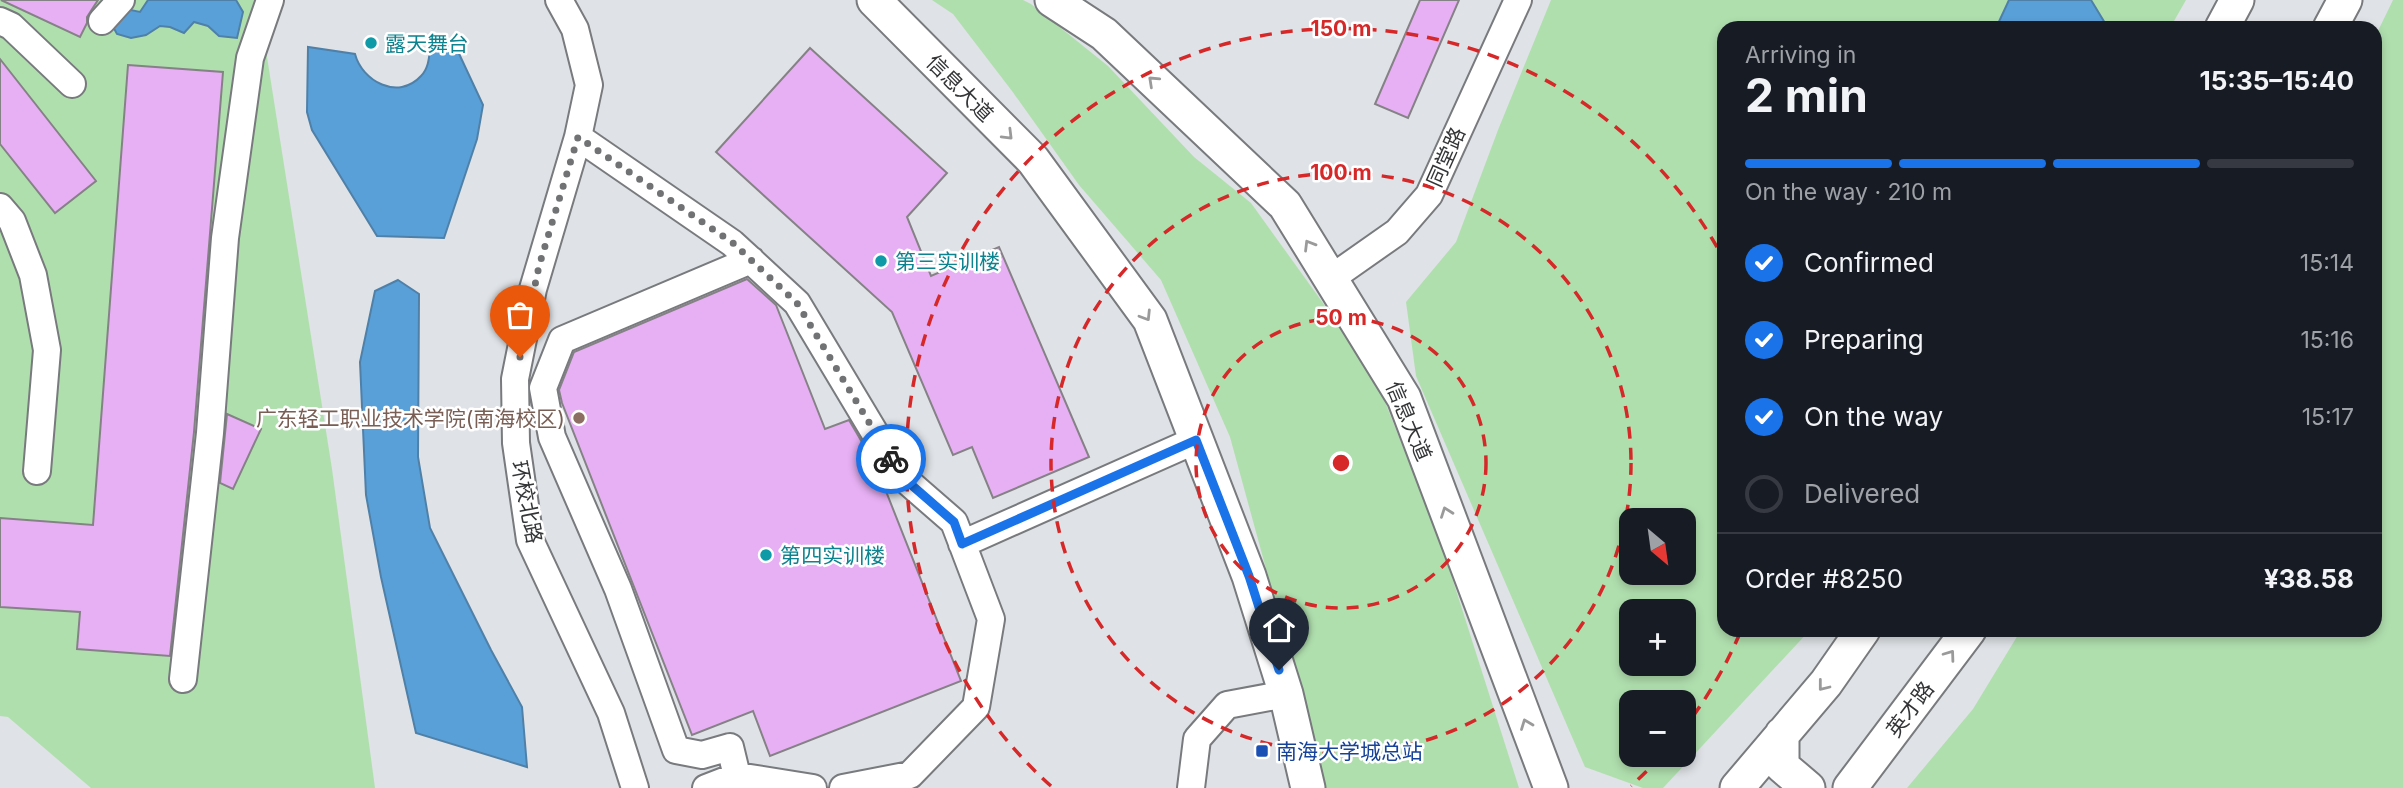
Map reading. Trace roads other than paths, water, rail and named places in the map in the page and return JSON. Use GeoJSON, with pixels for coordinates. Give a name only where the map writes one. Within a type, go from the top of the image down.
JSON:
{"type":"FeatureCollection","features":[{"type":"Feature","properties":{"kind":"main road","name":"信息大道"},"geometry":{"type":"LineString","coordinates":[[874,0],[1033,160],[1150,320],[1249,576],[1286,694],[1308,788]]}},
{"type":"Feature","properties":{"kind":"main road","name":"信息大道"},"geometry":{"type":"LineString","coordinates":[[1052,0],[1104,34],[1285,205],[1404,398],[1551,788]]}},
{"type":"Feature","properties":{"kind":"main road"},"geometry":{"type":"LineString","coordinates":[[2226,21],[2237,0]]}},
{"type":"Feature","properties":{"kind":"main road"},"geometry":{"type":"LineString","coordinates":[[2334,21],[2345,0]]}},
{"type":"Feature","properties":{"kind":"main road"},"geometry":{"type":"LineString","coordinates":[[1737,788],[1826,683],[1858,637]]}},
{"type":"Feature","properties":{"kind":"main road","name":"英才路"},"geometry":{"type":"LineString","coordinates":[[1850,788],[1964,637]]}},
{"type":"Feature","properties":{"kind":"main road"},"geometry":{"type":"LineString","coordinates":[[1782,734],[1782,766],[1808,788]]}},
{"type":"Feature","properties":{"kind":"street"},"geometry":{"type":"LineString","coordinates":[[102,21],[121,0]]}},
{"type":"Feature","properties":{"kind":"street"},"geometry":{"type":"LineString","coordinates":[[183,679],[210,433],[225,238],[250,58],[270,0]]}},
{"type":"Feature","properties":{"kind":"street","name":"环校北路"},"geometry":{"type":"LineString","coordinates":[[559,0],[575,29],[589,85],[578,137],[533,289],[515,379],[516,443],[530,540],[611,713],[635,788]]}},
{"type":"Feature","properties":{"kind":"street","name":"同堂路"},"geometry":{"type":"LineString","coordinates":[[1330,279],[1397,232],[1429,195],[1518,0]]}},
{"type":"Feature","properties":{"kind":"street"},"geometry":{"type":"LineString","coordinates":[[0,21],[11,26],[72,84]]}},
{"type":"Feature","properties":{"kind":"street"},"geometry":{"type":"LineString","coordinates":[[578,137],[733,243],[797,303],[900,475],[954,522],[991,619],[976,707],[910,775],[843,788]]}},
{"type":"Feature","properties":{"kind":"street"},"geometry":{"type":"LineString","coordinates":[[0,207],[12,221],[33,275],[47,350],[37,471]]}},
{"type":"Feature","properties":{"kind":"street"},"geometry":{"type":"LineString","coordinates":[[737,776],[730,747],[702,755],[676,750],[618,589],[552,437],[543,388],[562,340],[751,260]]}},
{"type":"Feature","properties":{"kind":"street"},"geometry":{"type":"LineString","coordinates":[[962,544],[1196,440]]}},
{"type":"Feature","properties":{"kind":"street"},"geometry":{"type":"LineString","coordinates":[[1191,788],[1197,739],[1227,705],[1286,694]]}},
{"type":"Feature","properties":{"kind":"street"},"geometry":{"type":"LineString","coordinates":[[706,788],[737,776],[813,788]]}},
{"type":"Feature","properties":{"kind":"water"},"geometry":{"type":"Polygon","coordinates":[[[148,0],[236,0],[243,12],[237,38],[219,36],[208,26],[194,22],[184,33],[160,26],[146,35],[131,38],[117,34],[112,25],[126,9],[140,12],[148,0]]]}},
{"type":"Feature","properties":{"kind":"water"},"geometry":{"type":"Polygon","coordinates":[[[2009,0],[2091,0],[2104,21],[1999,21],[2009,0]]]}},
{"type":"Feature","properties":{"kind":"water"},"geometry":{"type":"Polygon","coordinates":[[[454,43],[483,105],[477,139],[444,238],[377,236],[312,130],[307,112],[308,47],[355,54],[359,64],[373,79],[382,85],[402,87],[412,83],[423,73],[428,64],[430,50],[454,43]]]}},
{"type":"Feature","properties":{"kind":"water"},"geometry":{"type":"Polygon","coordinates":[[[398,280],[419,294],[418,457],[430,528],[522,707],[527,767],[416,733],[381,577],[366,495],[360,362],[375,291],[398,280]]]}},
{"type":"Feature","properties":{"kind":"place","name":"露天舞台"},"geometry":{"type":"Point","coordinates":[371,43]}},
{"type":"Feature","properties":{"kind":"place","name":"第三实训楼"},"geometry":{"type":"Point","coordinates":[881,261]}},
{"type":"Feature","properties":{"kind":"place","name":"广东轻工职业技术学院(南海校区)"},"geometry":{"type":"Point","coordinates":[579,418]}},
{"type":"Feature","properties":{"kind":"place","name":"第四实训楼"},"geometry":{"type":"Point","coordinates":[766,555]}},
{"type":"Feature","properties":{"kind":"place","name":"南海大学城总站"},"geometry":{"type":"Point","coordinates":[1262,751]}}]}
